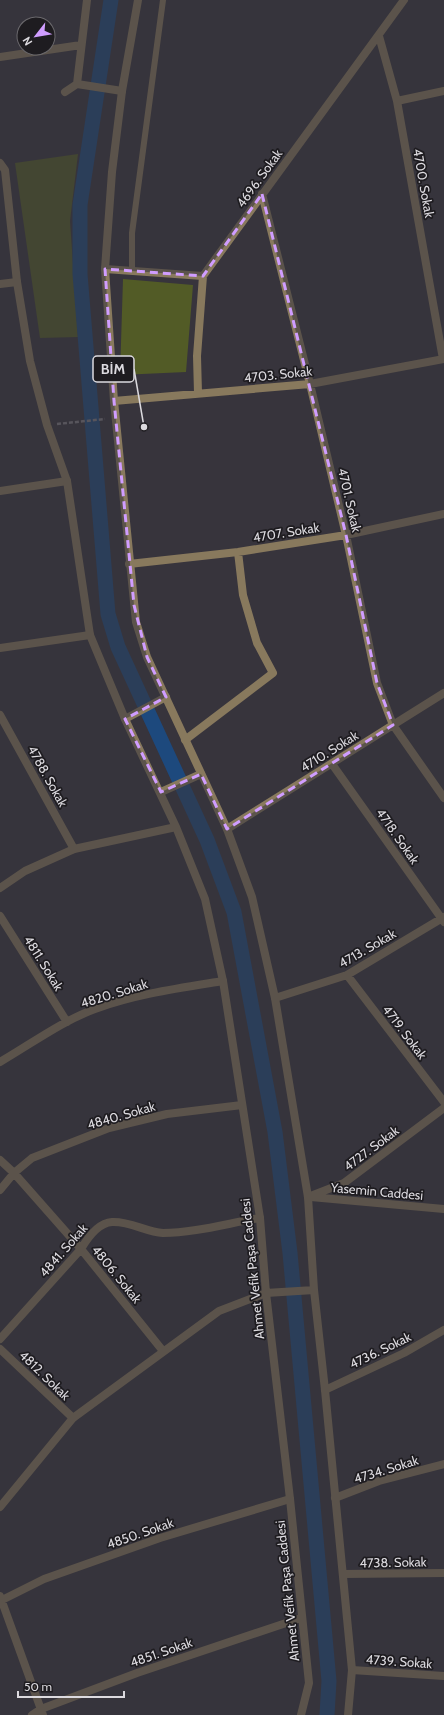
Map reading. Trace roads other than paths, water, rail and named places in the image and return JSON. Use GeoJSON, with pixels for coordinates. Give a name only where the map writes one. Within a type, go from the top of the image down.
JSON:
{"type":"FeatureCollection","features":[{"type":"Feature","properties":{"kind":"street"},"geometry":{"type":"LineString","coordinates":[[77,84],[88,0]]}},
{"type":"Feature","properties":{"kind":"street"},"geometry":{"type":"LineString","coordinates":[[138,0],[122,91],[112,172],[105,269],[114,401],[129,564],[136,622],[147,657],[228,829],[252,897],[275,998],[308,1197],[310,1290],[325,1390],[352,1670],[348,1715]]}},
{"type":"Feature","properties":{"kind":"street","name":"4696. Sokak"},"geometry":{"type":"LineString","coordinates":[[203,276],[404,0]]}},
{"type":"Feature","properties":{"kind":"street","name":"4700. Sokak"},"geometry":{"type":"LineString","coordinates":[[379,36],[397,101],[443,359]]}},
{"type":"Feature","properties":{"kind":"street"},"geometry":{"type":"LineString","coordinates":[[0,57],[81,45]]}},
{"type":"Feature","properties":{"kind":"street"},"geometry":{"type":"LineString","coordinates":[[65,92],[77,84],[122,91]]}},
{"type":"Feature","properties":{"kind":"street"},"geometry":{"type":"LineString","coordinates":[[397,101],[444,91]]}},
{"type":"Feature","properties":{"kind":"street","name":"Ahmet Vefik Paşa Caddesi"},"geometry":{"type":"LineString","coordinates":[[0,163],[5,170],[17,282],[30,361],[47,425],[67,480],[90,635],[125,718],[161,792],[205,899],[223,980],[270,1292],[301,1618],[309,1683],[301,1715]]}},
{"type":"Feature","properties":{"kind":"street","name":"4701. Sokak"},"geometry":{"type":"LineString","coordinates":[[262,194],[346,535],[377,684],[393,725],[444,798]]}},
{"type":"Feature","properties":{"kind":"street"},"geometry":{"type":"LineString","coordinates":[[105,269],[203,276],[197,356],[198,393]]}},
{"type":"Feature","properties":{"kind":"street"},"geometry":{"type":"LineString","coordinates":[[0,284],[17,282]]}},
{"type":"Feature","properties":{"kind":"street","name":"4703. Sokak"},"geometry":{"type":"LineString","coordinates":[[114,401],[310,384],[443,359]]}},
{"type":"Feature","properties":{"kind":"street"},"geometry":{"type":"LineString","coordinates":[[0,492],[67,480]]}},
{"type":"Feature","properties":{"kind":"street","name":"4707. Sokak"},"geometry":{"type":"LineString","coordinates":[[129,564],[238,552],[346,535],[444,514]]}},
{"type":"Feature","properties":{"kind":"street"},"geometry":{"type":"LineString","coordinates":[[186,740],[273,673],[257,643],[243,595],[238,552]]}},
{"type":"Feature","properties":{"kind":"street"},"geometry":{"type":"LineString","coordinates":[[0,648],[90,635]]}},
{"type":"Feature","properties":{"kind":"street","name":"4710. Sokak"},"geometry":{"type":"LineString","coordinates":[[228,829],[444,692]]}},
{"type":"Feature","properties":{"kind":"street"},"geometry":{"type":"LineString","coordinates":[[125,718],[166,697]]}},
{"type":"Feature","properties":{"kind":"street","name":"4788. Sokak"},"geometry":{"type":"LineString","coordinates":[[0,715],[74,849]]}},
{"type":"Feature","properties":{"kind":"street","name":"4718. Sokak"},"geometry":{"type":"LineString","coordinates":[[332,764],[443,919]]}},
{"type":"Feature","properties":{"kind":"street"},"geometry":{"type":"LineString","coordinates":[[161,792],[201,774]]}},
{"type":"Feature","properties":{"kind":"street"},"geometry":{"type":"LineString","coordinates":[[0,888],[25,871],[74,849],[176,827]]}},
{"type":"Feature","properties":{"kind":"street","name":"4811. Sokak"},"geometry":{"type":"LineString","coordinates":[[0,916],[67,1022]]}},
{"type":"Feature","properties":{"kind":"street","name":"4713. Sokak"},"geometry":{"type":"LineString","coordinates":[[275,998],[347,975],[443,919]]}},
{"type":"Feature","properties":{"kind":"street","name":"4719. Sokak"},"geometry":{"type":"LineString","coordinates":[[347,975],[444,1102]]}},
{"type":"Feature","properties":{"kind":"street","name":"4820. Sokak"},"geometry":{"type":"LineString","coordinates":[[0,1062],[67,1022],[95,1009],[136,996],[223,980]]}},
{"type":"Feature","properties":{"kind":"street","name":"4840. Sokak"},"geometry":{"type":"LineString","coordinates":[[0,1190],[14,1173],[32,1158],[109,1128],[167,1114],[242,1105]]}},
{"type":"Feature","properties":{"kind":"street","name":"4727. Sokak"},"geometry":{"type":"LineString","coordinates":[[308,1197],[344,1183],[444,1108]]}},
{"type":"Feature","properties":{"kind":"street","name":"4806. Sokak"},"geometry":{"type":"LineString","coordinates":[[0,1160],[14,1173],[81,1249],[163,1351]]}},
{"type":"Feature","properties":{"kind":"street","name":"Yasemin Caddesi"},"geometry":{"type":"LineString","coordinates":[[308,1197],[444,1208]]}},
{"type":"Feature","properties":{"kind":"street","name":"4841. Sokak"},"geometry":{"type":"LineString","coordinates":[[0,1340],[81,1249],[87,1239],[103,1224],[112,1222],[136,1226],[162,1233],[260,1218]]}},
{"type":"Feature","properties":{"kind":"street"},"geometry":{"type":"LineString","coordinates":[[0,1507],[73,1418],[163,1351],[220,1311],[270,1292],[310,1290]]}},
{"type":"Feature","properties":{"kind":"street","name":"4736. Sokak"},"geometry":{"type":"LineString","coordinates":[[325,1390],[404,1353],[444,1330]]}},
{"type":"Feature","properties":{"kind":"street","name":"4812. Sokak"},"geometry":{"type":"LineString","coordinates":[[0,1349],[73,1418]]}},
{"type":"Feature","properties":{"kind":"street","name":"4734. Sokak"},"geometry":{"type":"LineString","coordinates":[[335,1498],[379,1481],[444,1464]]}},
{"type":"Feature","properties":{"kind":"street","name":"4850. Sokak"},"geometry":{"type":"LineString","coordinates":[[1,1598],[51,1576],[160,1538],[290,1499]]}},
{"type":"Feature","properties":{"kind":"street","name":"4738. Sokak"},"geometry":{"type":"LineString","coordinates":[[343,1574],[444,1573]]}},
{"type":"Feature","properties":{"kind":"street"},"geometry":{"type":"LineString","coordinates":[[1,1598],[42,1712]]}},
{"type":"Feature","properties":{"kind":"street","name":"4851. Sokak"},"geometry":{"type":"LineString","coordinates":[[32,1715],[137,1673],[301,1618]]}},
{"type":"Feature","properties":{"kind":"street","name":"4739. Sokak"},"geometry":{"type":"LineString","coordinates":[[352,1670],[444,1676]]}},
{"type":"Feature","properties":{"kind":"lane"},"geometry":{"type":"LineString","coordinates":[[132,271],[132,233],[163,0]]}},
{"type":"Feature","properties":{"kind":"waterway"},"geometry":{"type":"LineString","coordinates":[[111,0],[80,205],[80,274],[108,614],[118,647],[207,840],[234,912],[275,1132],[290,1253],[329,1681],[327,1715]]}},
{"type":"Feature","properties":{"kind":"place","name":"BİM"},"geometry":{"type":"Point","coordinates":[144,427]}}]}
